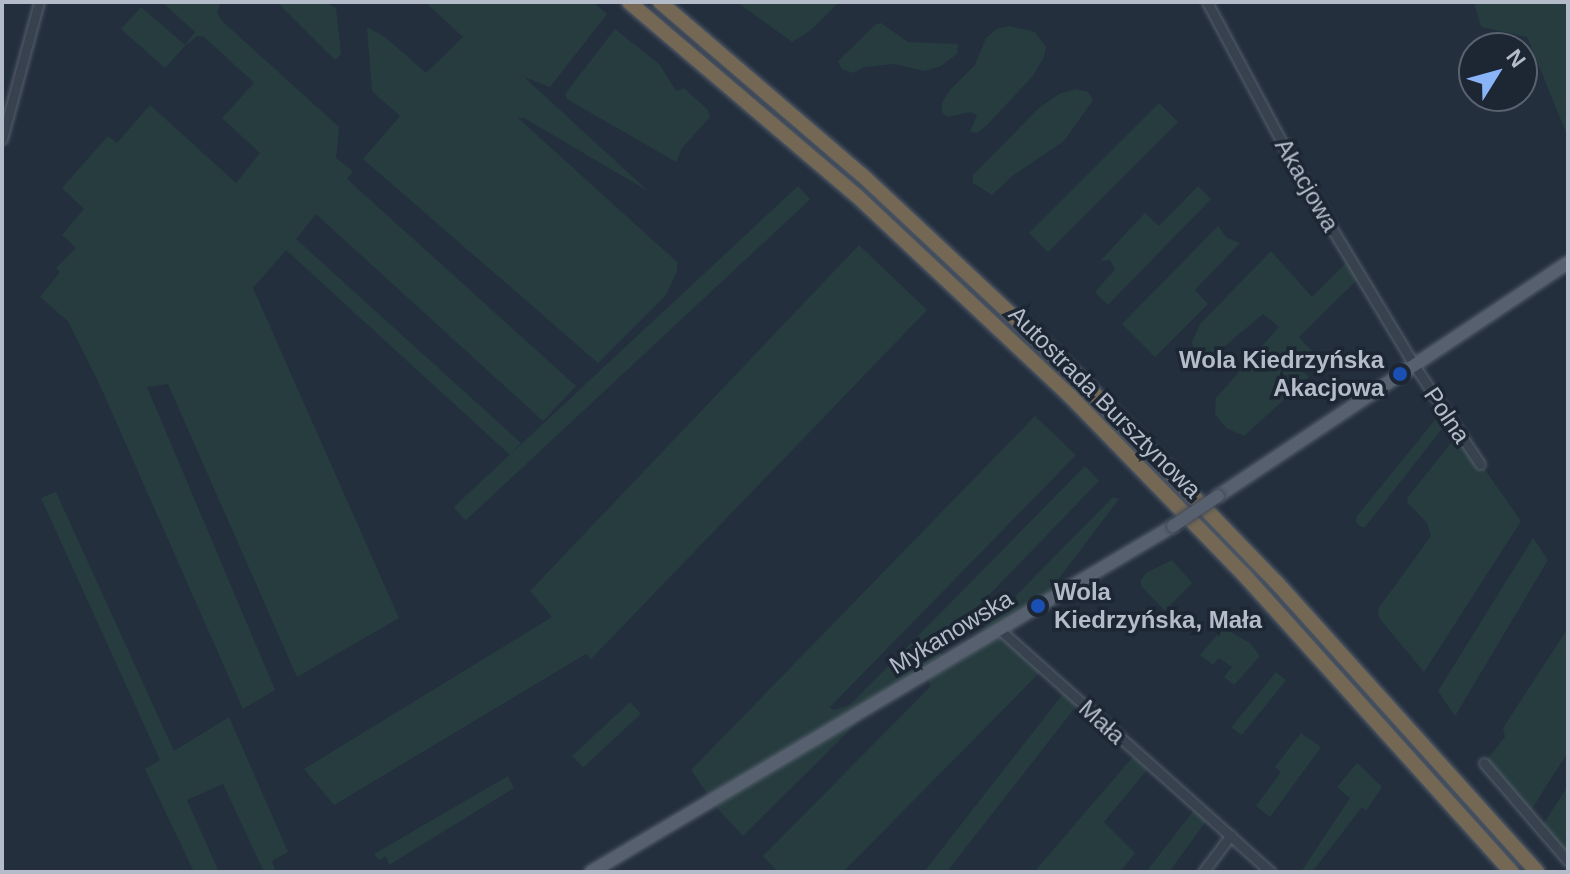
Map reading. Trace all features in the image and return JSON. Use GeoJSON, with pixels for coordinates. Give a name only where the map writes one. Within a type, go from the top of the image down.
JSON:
{"type":"FeatureCollection","features":[{"type":"Feature","properties":{"kind":"highway","name":"Autostrada Bursztynowa"},"geometry":{"type":"LineString","coordinates":[[629,2],[856,195],[1061,387],[1246,577],[1512,872]]}},
{"type":"Feature","properties":{"kind":"highway","name":"Autostrada Bursztynowa"},"geometry":{"type":"LineString","coordinates":[[660,2],[902,210],[1094,393],[1277,583],[1537,872]]}},
{"type":"Feature","properties":{"kind":"main road","name":"Mykanowska"},"geometry":{"type":"LineString","coordinates":[[591,872],[1173,526],[1568,263]]}},
{"type":"Feature","properties":{"kind":"street"},"geometry":{"type":"LineString","coordinates":[[2,139],[39,2]]}},
{"type":"Feature","properties":{"kind":"street","name":"Akacjowa"},"geometry":{"type":"LineString","coordinates":[[1207,2],[1299,174],[1414,365]]}},
{"type":"Feature","properties":{"kind":"street","name":"Polna"},"geometry":{"type":"LineString","coordinates":[[1414,365],[1480,464]]}},
{"type":"Feature","properties":{"kind":"street","name":"Mała"},"geometry":{"type":"LineString","coordinates":[[999,629],[1271,872]]}},
{"type":"Feature","properties":{"kind":"street"},"geometry":{"type":"LineString","coordinates":[[1484,763],[1568,861]]}},
{"type":"Feature","properties":{"kind":"street"},"geometry":{"type":"LineString","coordinates":[[1203,872],[1231,835]]}},
{"type":"Feature","properties":{"kind":"green space"},"geometry":{"type":"Polygon","coordinates":[[[162,2],[221,2],[217,12],[222,21],[339,127],[336,158],[353,171],[347,179],[576,386],[543,421],[316,214],[296,239],[521,443],[510,455],[286,250],[253,288],[399,618],[297,677],[168,384],[147,387],[275,690],[243,709],[98,381],[68,321],[40,297],[60,272],[56,268],[76,248],[62,235],[84,209],[62,188],[108,136],[117,143],[150,105],[236,183],[260,153],[222,118],[254,83],[204,37],[197,36],[165,68],[121,29],[141,7],[185,45],[195,32],[162,2]]]}},
{"type":"Feature","properties":{"kind":"green space"},"geometry":{"type":"Polygon","coordinates":[[[277,2],[325,2],[336,8],[341,54],[335,60],[277,2]]]}},
{"type":"Feature","properties":{"kind":"green space"},"geometry":{"type":"Polygon","coordinates":[[[425,2],[593,2],[607,14],[550,87],[524,77],[648,191],[524,118],[518,118],[677,262],[677,271],[666,295],[598,363],[363,159],[400,116],[372,91],[367,27],[385,37],[426,73],[463,37],[425,2]]]}},
{"type":"Feature","properties":{"kind":"green space"},"geometry":{"type":"Polygon","coordinates":[[[737,2],[839,2],[811,30],[792,42],[737,2]]]}},
{"type":"Feature","properties":{"kind":"green space"},"geometry":{"type":"Polygon","coordinates":[[[1474,2],[1568,2],[1568,137],[1538,64],[1538,32],[1504,32],[1481,27],[1474,2]]]}},
{"type":"Feature","properties":{"kind":"green space"},"geometry":{"type":"Polygon","coordinates":[[[881,23],[908,42],[958,44],[957,54],[941,66],[925,71],[894,64],[864,67],[853,73],[842,69],[838,61],[875,25],[881,23]]]}},
{"type":"Feature","properties":{"kind":"green space"},"geometry":{"type":"Polygon","coordinates":[[[1009,26],[1035,32],[1046,47],[1044,57],[1032,77],[987,125],[977,133],[970,132],[977,115],[971,112],[947,117],[942,112],[942,103],[949,91],[975,65],[986,38],[997,29],[1009,26]]]}},
{"type":"Feature","properties":{"kind":"green space"},"geometry":{"type":"Polygon","coordinates":[[[615,29],[660,65],[676,91],[684,88],[708,110],[710,117],[682,148],[676,162],[567,99],[565,94],[615,29]]]}},
{"type":"Feature","properties":{"kind":"green space"},"geometry":{"type":"Polygon","coordinates":[[[1075,89],[1088,92],[1093,100],[1064,141],[1011,177],[992,195],[973,183],[973,175],[1039,108],[1059,94],[1075,89]]]}},
{"type":"Feature","properties":{"kind":"green space"},"geometry":{"type":"Polygon","coordinates":[[[1159,103],[1178,122],[1048,252],[1029,233],[1159,103]]]}},
{"type":"Feature","properties":{"kind":"green space"},"geometry":{"type":"Polygon","coordinates":[[[798,186],[810,199],[466,520],[454,507],[798,186]]]}},
{"type":"Feature","properties":{"kind":"green space"},"geometry":{"type":"Polygon","coordinates":[[[1198,186],[1211,199],[1108,305],[1095,292],[1115,269],[1110,260],[1100,261],[1145,213],[1159,226],[1198,186]]]}},
{"type":"Feature","properties":{"kind":"green space"},"geometry":{"type":"Polygon","coordinates":[[[1218,226],[1227,238],[1240,243],[1195,290],[1208,304],[1155,357],[1122,324],[1218,226]]]}},
{"type":"Feature","properties":{"kind":"green space"},"geometry":{"type":"Polygon","coordinates":[[[859,245],[927,310],[591,659],[586,654],[334,805],[304,769],[552,617],[530,591],[859,245]]]}},
{"type":"Feature","properties":{"kind":"green space"},"geometry":{"type":"Polygon","coordinates":[[[1271,251],[1312,297],[1350,259],[1360,277],[1299,337],[1312,351],[1297,365],[1309,377],[1244,436],[1226,428],[1215,414],[1216,398],[1279,327],[1263,314],[1206,362],[1196,357],[1192,342],[1200,324],[1271,251]]]}},
{"type":"Feature","properties":{"kind":"green space"},"geometry":{"type":"Polygon","coordinates":[[[1443,410],[1449,420],[1365,527],[1361,527],[1356,523],[1357,516],[1443,410]]]}},
{"type":"Feature","properties":{"kind":"green space"},"geometry":{"type":"Polygon","coordinates":[[[1035,416],[1076,455],[830,707],[834,710],[851,704],[1085,466],[1099,481],[937,649],[943,655],[977,635],[1113,497],[1119,499],[1038,606],[999,629],[1043,669],[843,872],[778,872],[763,856],[930,687],[927,672],[881,699],[743,836],[717,808],[691,770],[1035,416]]]}},
{"type":"Feature","properties":{"kind":"green space"},"geometry":{"type":"Polygon","coordinates":[[[1459,433],[1521,521],[1424,672],[1379,618],[1378,609],[1431,536],[1427,523],[1407,502],[1408,497],[1459,433]]]}},
{"type":"Feature","properties":{"kind":"green space"},"geometry":{"type":"Polygon","coordinates":[[[56,492],[174,751],[229,717],[288,852],[272,861],[276,872],[264,872],[223,784],[187,800],[219,872],[194,872],[145,769],[160,760],[41,498],[56,492]]]}},
{"type":"Feature","properties":{"kind":"green space"},"geometry":{"type":"Polygon","coordinates":[[[1533,538],[1548,560],[1455,716],[1438,691],[1533,538]]]}},
{"type":"Feature","properties":{"kind":"green space"},"geometry":{"type":"Polygon","coordinates":[[[1172,560],[1192,583],[1165,611],[1141,586],[1141,580],[1146,573],[1172,560]]]}},
{"type":"Feature","properties":{"kind":"green space"},"geometry":{"type":"Polygon","coordinates":[[[1223,628],[1250,643],[1260,656],[1234,685],[1224,677],[1232,667],[1219,658],[1213,665],[1200,655],[1223,628]]]}},
{"type":"Feature","properties":{"kind":"green space"},"geometry":{"type":"Polygon","coordinates":[[[1568,628],[1568,752],[1528,815],[1484,763],[1505,737],[1503,728],[1568,628]]]}},
{"type":"Feature","properties":{"kind":"green space"},"geometry":{"type":"Polygon","coordinates":[[[1276,672],[1286,680],[1241,735],[1231,727],[1276,672]]]}},
{"type":"Feature","properties":{"kind":"green space"},"geometry":{"type":"Polygon","coordinates":[[[1066,690],[1080,701],[947,872],[924,872],[1066,690]]]}},
{"type":"Feature","properties":{"kind":"green space"},"geometry":{"type":"Polygon","coordinates":[[[630,702],[641,714],[583,768],[572,756],[630,702]]]}},
{"type":"Feature","properties":{"kind":"green space"},"geometry":{"type":"Polygon","coordinates":[[[1301,733],[1321,747],[1270,817],[1256,806],[1281,772],[1275,767],[1301,733]]]}},
{"type":"Feature","properties":{"kind":"green space"},"geometry":{"type":"Polygon","coordinates":[[[1137,752],[1151,765],[1104,822],[1135,853],[1120,872],[1034,872],[1137,752]]]}},
{"type":"Feature","properties":{"kind":"green space"},"geometry":{"type":"Polygon","coordinates":[[[1357,763],[1382,787],[1366,811],[1362,807],[1312,872],[1301,872],[1350,798],[1337,787],[1357,763]]]}},
{"type":"Feature","properties":{"kind":"green space"},"geometry":{"type":"Polygon","coordinates":[[[508,776],[514,788],[389,865],[386,856],[379,860],[374,854],[508,776]]]}},
{"type":"Feature","properties":{"kind":"green space"},"geometry":{"type":"Polygon","coordinates":[[[1568,786],[1568,861],[1540,829],[1568,786]]]}},
{"type":"Feature","properties":{"kind":"green space"},"geometry":{"type":"Polygon","coordinates":[[[1198,805],[1210,816],[1169,872],[1146,872],[1198,805]]]}},
{"type":"Feature","properties":{"kind":"place","name":"Wola Kiedrzyńska Akacjowa"},"geometry":{"type":"Point","coordinates":[1400,374]}},
{"type":"Feature","properties":{"kind":"place","name":"Wola Kiedrzyńska, Mała"},"geometry":{"type":"Point","coordinates":[1038,606]}}]}
